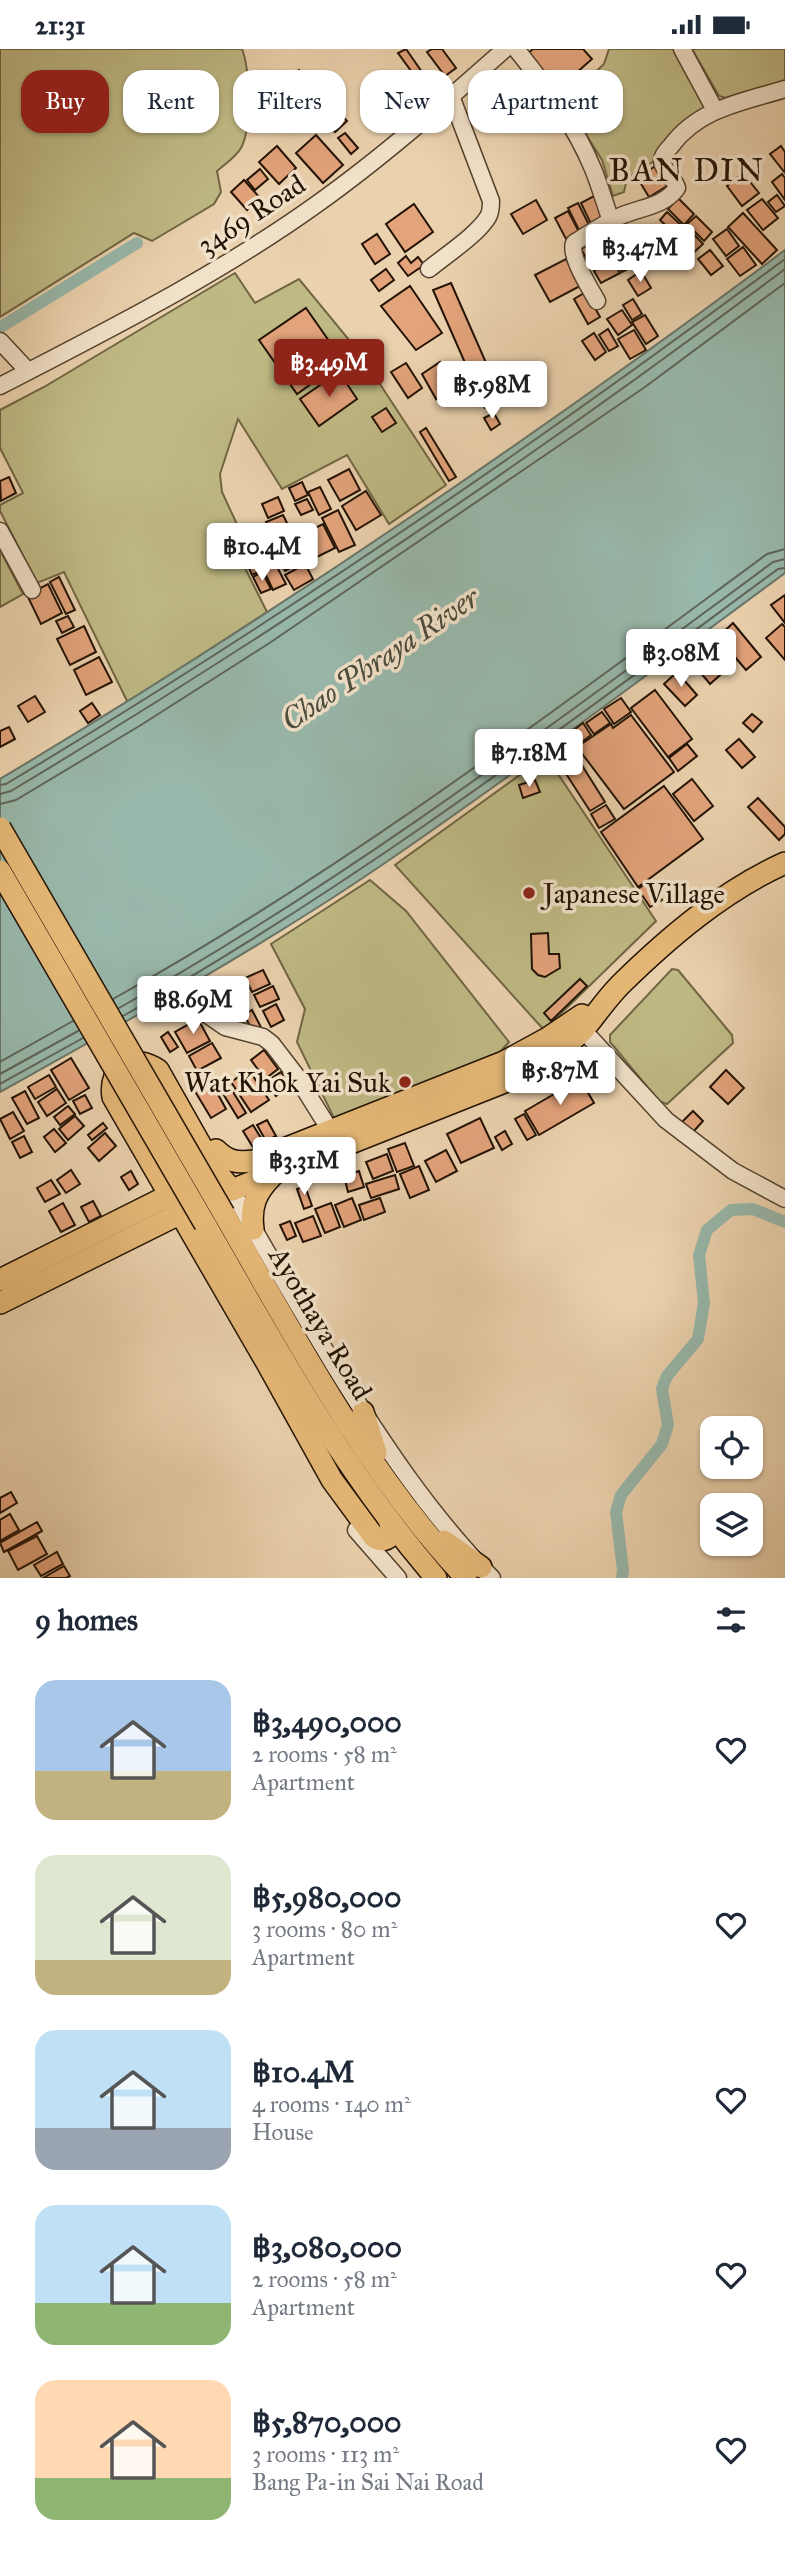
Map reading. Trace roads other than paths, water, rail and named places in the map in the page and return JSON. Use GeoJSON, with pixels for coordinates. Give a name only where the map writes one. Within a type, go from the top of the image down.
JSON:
{"type":"FeatureCollection","features":[{"type":"Feature","properties":{"kind":"main road","name":"Ayothaya Road"},"geometry":{"type":"LineString","coordinates":[[0,828],[298,1342],[383,1475],[419,1523],[480,1574]]}},
{"type":"Feature","properties":{"kind":"main road"},"geometry":{"type":"LineString","coordinates":[[216,1150],[226,1160],[238,1163],[254,1161],[504,1062],[548,1038],[604,1000],[659,949],[724,897],[785,863]]}},
{"type":"Feature","properties":{"kind":"main road","name":"Ayothaya Road"},"geometry":{"type":"LineString","coordinates":[[0,871],[329,1436],[390,1523],[436,1578]]}},
{"type":"Feature","properties":{"kind":"main road"},"geometry":{"type":"LineString","coordinates":[[233,1190],[512,1079],[550,1058],[583,1030],[604,1000]]}},
{"type":"Feature","properties":{"kind":"main road"},"geometry":{"type":"LineString","coordinates":[[171,1206],[148,1180],[102,1101],[100,1088],[109,1065],[119,1056],[131,1052],[143,1051],[166,1062],[224,1164],[233,1190]]}},
{"type":"Feature","properties":{"kind":"main road"},"geometry":{"type":"LineString","coordinates":[[233,1190],[214,1169],[158,1070],[151,1065],[133,1062],[125,1066],[115,1077],[111,1088],[113,1097],[171,1206],[332,1480],[374,1537],[381,1540],[388,1538],[392,1533],[390,1523]]}},
{"type":"Feature","properties":{"kind":"main road"},"geometry":{"type":"LineString","coordinates":[[253,1229],[253,1205],[272,1176]]}},
{"type":"Feature","properties":{"kind":"main road"},"geometry":{"type":"LineString","coordinates":[[138,1223],[148,1180]]}},
{"type":"Feature","properties":{"kind":"main road"},"geometry":{"type":"LineString","coordinates":[[0,1303],[171,1206]]}},
{"type":"Feature","properties":{"kind":"main road"},"geometry":{"type":"LineString","coordinates":[[0,1280],[138,1223],[179,1237],[189,1245]]}},
{"type":"Feature","properties":{"kind":"main road"},"geometry":{"type":"LineString","coordinates":[[363,1412],[383,1475]]}},
{"type":"Feature","properties":{"kind":"street","name":"3469 Road"},"geometry":{"type":"LineString","coordinates":[[454,93],[505,49]]}},
{"type":"Feature","properties":{"kind":"street"},"geometry":{"type":"LineString","coordinates":[[516,49],[563,111],[578,137],[594,170],[611,221]]}},
{"type":"Feature","properties":{"kind":"street"},"geometry":{"type":"LineString","coordinates":[[682,49],[715,110]]}},
{"type":"Feature","properties":{"kind":"street"},"geometry":{"type":"LineString","coordinates":[[597,301],[572,248],[574,243],[611,221],[656,205],[672,195],[677,188],[663,164],[663,157],[674,142],[690,128],[715,110],[785,89]]}},
{"type":"Feature","properties":{"kind":"street"},"geometry":{"type":"LineString","coordinates":[[429,269],[488,218],[491,209],[491,201],[454,105]]}},
{"type":"Feature","properties":{"kind":"street","name":"3469 Road"},"geometry":{"type":"LineString","coordinates":[[0,386],[180,290],[283,226],[346,183],[406,133]]}},
{"type":"Feature","properties":{"kind":"street"},"geometry":{"type":"LineString","coordinates":[[0,341],[28,371]]}},
{"type":"Feature","properties":{"kind":"street"},"geometry":{"type":"LineString","coordinates":[[0,531],[32,590]]}},
{"type":"Feature","properties":{"kind":"street"},"geometry":{"type":"LineString","coordinates":[[199,1009],[225,1027],[263,1037],[272,1044],[295,1074],[330,1130]]}},
{"type":"Feature","properties":{"kind":"street"},"geometry":{"type":"LineString","coordinates":[[583,1030],[666,1120],[733,1171],[785,1199]]}},
{"type":"Feature","properties":{"kind":"street","name":"Ayothaya Road"},"geometry":{"type":"LineString","coordinates":[[233,1190],[253,1229],[363,1412],[415,1489],[480,1574]]}},
{"type":"Feature","properties":{"kind":"street"},"geometry":{"type":"LineString","coordinates":[[171,1206],[189,1245],[330,1495],[398,1578]]}},
{"type":"Feature","properties":{"kind":"water","name":"Chao Phraya River"},"geometry":{"type":"Polygon","coordinates":[[[785,250],[785,573],[585,721],[336,896],[193,983],[0,1092],[0,779],[201,655],[399,525],[594,390],[785,250]]]}},
{"type":"Feature","properties":{"kind":"waterway"},"geometry":{"type":"LineString","coordinates":[[1,327],[137,243]]}},
{"type":"Feature","properties":{"kind":"waterway"},"geometry":{"type":"LineString","coordinates":[[622,1578],[616,1512],[621,1495],[662,1444],[668,1425],[662,1389],[667,1376],[698,1339],[704,1303],[699,1255],[707,1230],[731,1210],[753,1209],[785,1222]]}},
{"type":"Feature","properties":{"kind":"place","name":"Japanese Village"},"geometry":{"type":"Point","coordinates":[529,893]}},
{"type":"Feature","properties":{"kind":"place","name":"Wat Khok Yai Suk"},"geometry":{"type":"Point","coordinates":[405,1082]}},
{"type":"Feature","properties":{"kind":"district","name":"BAN DIN"},"geometry":{"type":"Point","coordinates":[687,170]}}]}
